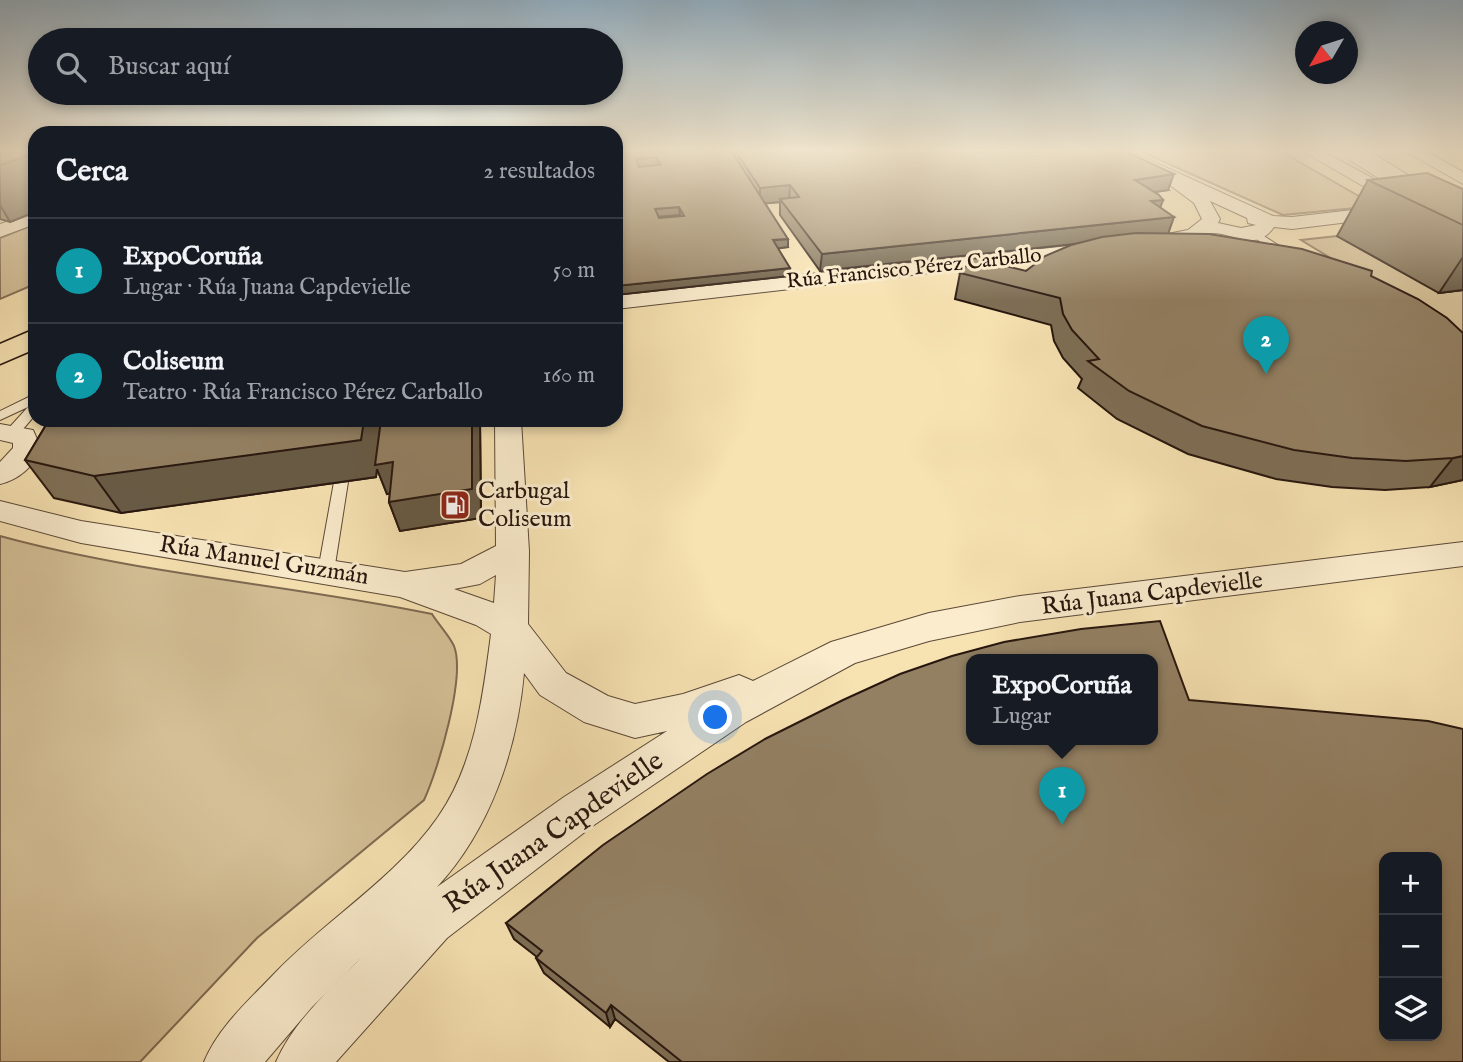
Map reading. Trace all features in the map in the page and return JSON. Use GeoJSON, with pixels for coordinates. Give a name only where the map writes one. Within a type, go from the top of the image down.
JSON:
{"type":"FeatureCollection","features":[{"type":"Feature","properties":{"kind":"highway"},"geometry":{"type":"LineString","coordinates":[[0,355],[28,341]]}},
{"type":"Feature","properties":{"kind":"street"},"geometry":{"type":"LineString","coordinates":[[1202,202],[1210,222],[1233,233],[1253,233],[1267,226],[1269,221],[1225,202]]}},
{"type":"Feature","properties":{"kind":"street"},"geometry":{"type":"LineString","coordinates":[[1403,202],[1415,208]]}},
{"type":"Feature","properties":{"kind":"street"},"geometry":{"type":"LineString","coordinates":[[1433,202],[1463,220]]}},
{"type":"Feature","properties":{"kind":"street","name":"Rúa Francisco Pérez Carballo"},"geometry":{"type":"LineString","coordinates":[[623,301],[1124,246],[1185,237],[1210,222],[1247,218],[1292,223],[1463,203]]}},
{"type":"Feature","properties":{"kind":"street"},"geometry":{"type":"LineString","coordinates":[[0,231],[28,221]]}},
{"type":"Feature","properties":{"kind":"street","name":"Rúa Manuel Guzmán"},"geometry":{"type":"LineString","coordinates":[[4,427],[23,436],[28,449],[7,471],[6,512],[81,532],[405,585],[468,575],[518,534]]}},
{"type":"Feature","properties":{"kind":"street"},"geometry":{"type":"LineString","coordinates":[[509,427],[518,534],[511,629]]}},
{"type":"Feature","properties":{"kind":"street","name":"Rúa Juana Capdevielle"},"geometry":{"type":"LineString","coordinates":[[405,585],[488,615],[511,629],[553,684],[598,710],[635,721],[683,711],[844,652],[929,627],[1020,609],[1463,554]]}},
{"type":"Feature","properties":{"kind":"street","name":"Rúa Juana Capdevielle"},"geometry":{"type":"LineString","coordinates":[[231,1062],[264,1022],[333,951],[417,877],[455,830],[477,784],[494,736],[511,629]]}},
{"type":"Feature","properties":{"kind":"street","name":"Rúa Juana Capdevielle"},"geometry":{"type":"LineString","coordinates":[[303,1062],[332,1025],[430,921],[579,811],[732,710],[844,652]]}},
{"type":"Feature","properties":{"kind":"lane"},"geometry":{"type":"LineString","coordinates":[[1253,233],[1297,260]]}},
{"type":"Feature","properties":{"kind":"lane"},"geometry":{"type":"LineString","coordinates":[[4,427],[28,405]]}},
{"type":"Feature","properties":{"kind":"lane"},"geometry":{"type":"LineString","coordinates":[[4,427],[28,412]]}},
{"type":"Feature","properties":{"kind":"lane"},"geometry":{"type":"LineString","coordinates":[[326,571],[341,482]]}},
{"type":"Feature","properties":{"kind":"shaded area"},"geometry":{"type":"Polygon","coordinates":[[[1253,202],[1368,202],[1376,206],[1283,215],[1253,202]]]}},
{"type":"Feature","properties":{"kind":"shaded area"},"geometry":{"type":"Polygon","coordinates":[[[28,227],[28,287],[0,299],[0,238],[28,227]]]}},
{"type":"Feature","properties":{"kind":"shaded area"},"geometry":{"type":"Polygon","coordinates":[[[1337,236],[1439,293],[1463,290],[1463,339],[1301,240],[1337,236]]]}},
{"type":"Feature","properties":{"kind":"shaded area"},"geometry":{"type":"Polygon","coordinates":[[[0,536],[161,570],[432,614],[454,646],[457,660],[456,678],[449,723],[424,800],[257,938],[140,1062],[0,1062],[0,536]]]}},
{"type":"Feature","properties":{"kind":"building"},"geometry":{"type":"Polygon","coordinates":[[[623,202],[764,202],[788,239],[773,240],[790,268],[623,285],[623,202]],[[679,207],[655,209],[659,218],[684,216],[679,207]]]}},
{"type":"Feature","properties":{"kind":"building"},"geometry":{"type":"Polygon","coordinates":[[[782,202],[1152,202],[1174,217],[822,254],[782,202]]]}},
{"type":"Feature","properties":{"kind":"building"},"geometry":{"type":"Polygon","coordinates":[[[1414,202],[1463,202],[1463,225],[1414,202]]]}},
{"type":"Feature","properties":{"kind":"building"},"geometry":{"type":"Polygon","coordinates":[[[1136,233],[1209,234],[1302,249],[1372,271],[1371,276],[1418,299],[1447,318],[1463,333],[1463,456],[1406,461],[1352,458],[1294,450],[1202,426],[1129,391],[1088,361],[1099,359],[1072,330],[1063,314],[1060,298],[960,273],[974,258],[1026,271],[1045,256],[1071,245],[1102,237],[1136,233]]]}},
{"type":"Feature","properties":{"kind":"building"},"geometry":{"type":"Polygon","coordinates":[[[45,427],[363,427],[361,440],[94,476],[25,460],[45,427]]]}},
{"type":"Feature","properties":{"kind":"building"},"geometry":{"type":"Polygon","coordinates":[[[380,427],[472,427],[472,489],[389,502],[393,462],[375,465],[380,427]]]}},
{"type":"Feature","properties":{"kind":"building"},"geometry":{"type":"Polygon","coordinates":[[[1160,621],[1189,700],[1428,721],[1463,729],[1463,1062],[682,1062],[611,1005],[606,1013],[536,958],[542,951],[506,923],[603,845],[707,774],[765,739],[900,674],[1004,642],[1081,629],[1160,621]]]}},
{"type":"Feature","properties":{"kind":"place","name":"Coliseum"},"geometry":{"type":"Point","coordinates":[1266,374]}},
{"type":"Feature","properties":{"kind":"place","name":"Carbugal Coliseum"},"geometry":{"type":"Point","coordinates":[455,505]}},
{"type":"Feature","properties":{"kind":"place","name":"ExpoCoruña"},"geometry":{"type":"Point","coordinates":[1062,825]}}]}
